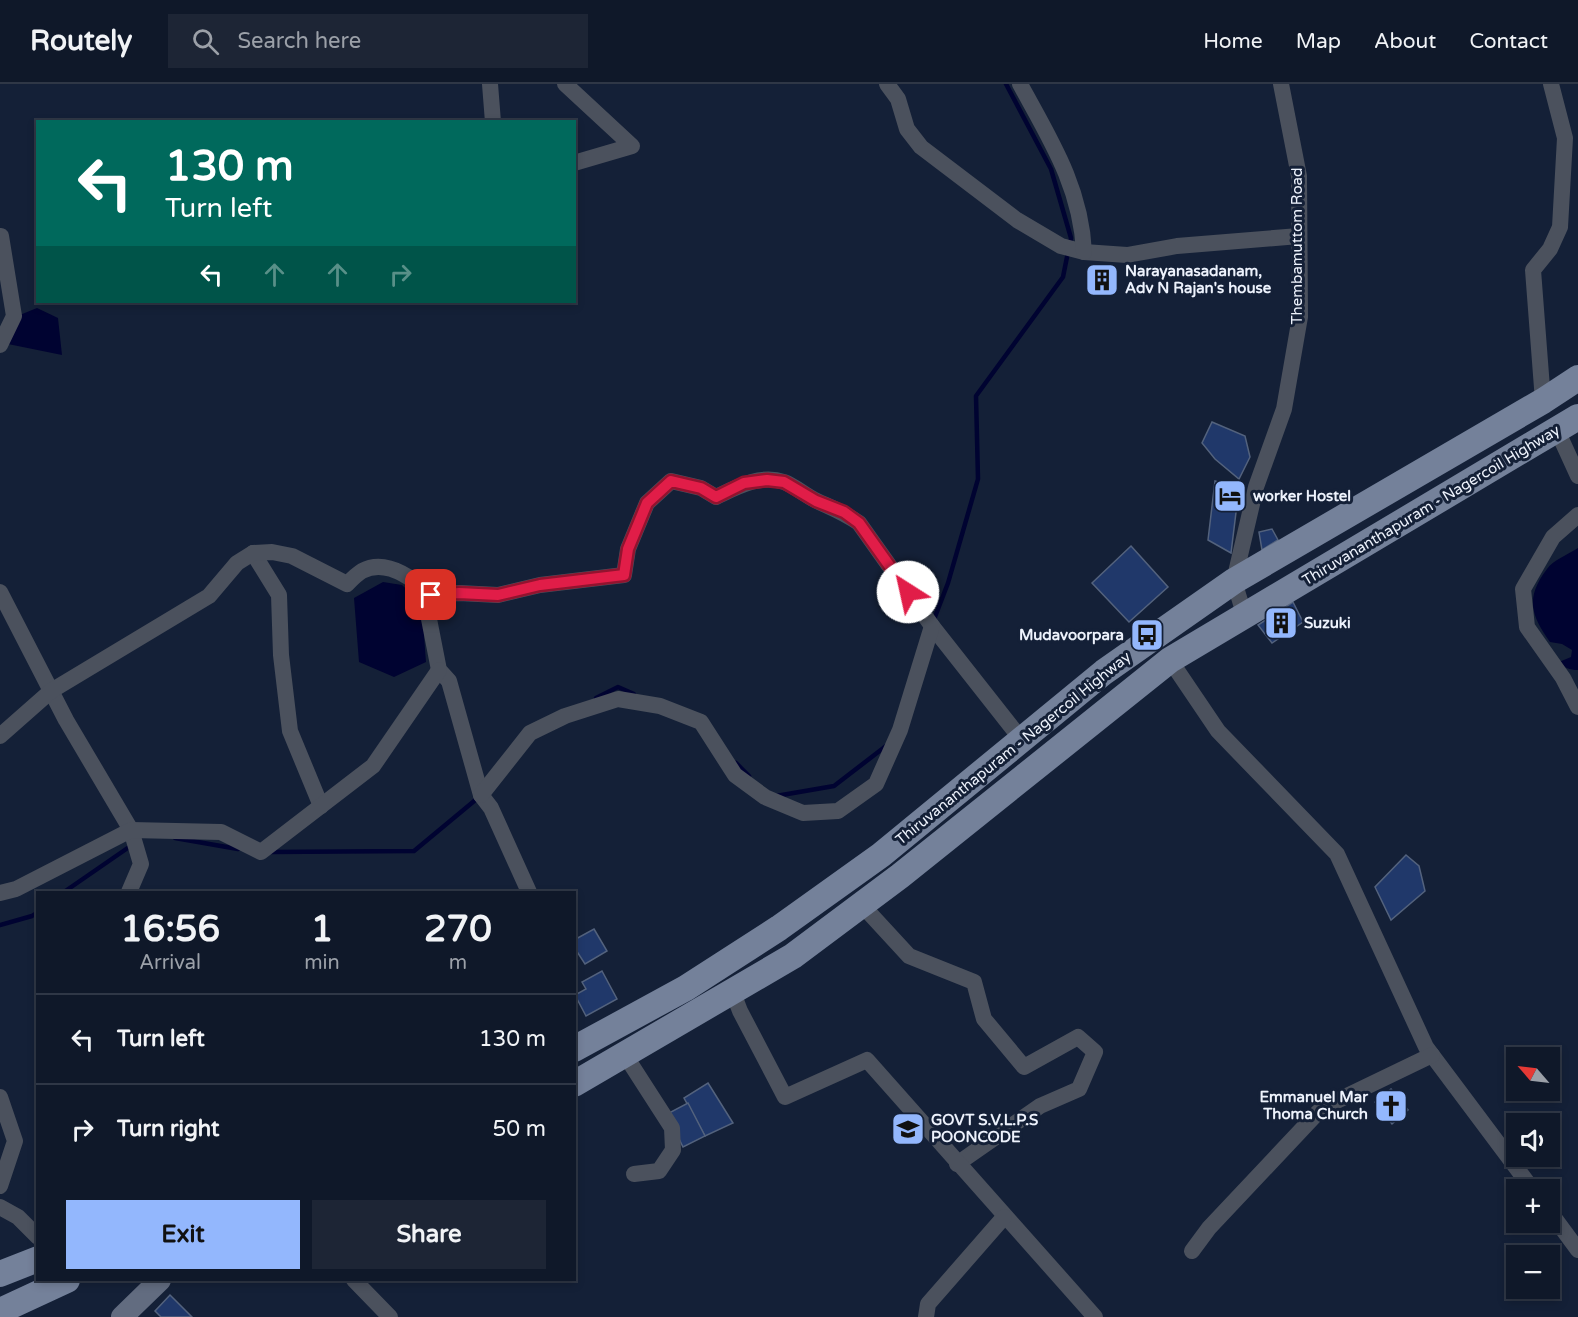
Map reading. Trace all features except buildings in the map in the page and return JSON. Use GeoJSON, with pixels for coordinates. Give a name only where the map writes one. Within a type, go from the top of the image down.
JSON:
{"type":"FeatureCollection","features":[{"type":"Feature","properties":{"kind":"main road","name":"Thiruvananthapuram - Nagercoil Highway"},"geometry":{"type":"LineString","coordinates":[[576,1047],[686,988],[779,928],[881,855],[1104,672],[1234,581],[1543,401],[1578,378]]}},
{"type":"Feature","properties":{"kind":"main road","name":"Thiruvananthapuram - Nagercoil Highway"},"geometry":{"type":"LineString","coordinates":[[576,1083],[793,956],[862,905],[1170,660],[1244,614],[1568,424]]}},
{"type":"Feature","properties":{"kind":"main road"},"geometry":{"type":"LineString","coordinates":[[0,1274],[36,1259]]}},
{"type":"Feature","properties":{"kind":"main road"},"geometry":{"type":"LineString","coordinates":[[0,1311],[64,1281]]}},
{"type":"Feature","properties":{"kind":"main road"},"geometry":{"type":"LineString","coordinates":[[122,1317],[159,1281]]}},
{"type":"Feature","properties":{"kind":"street"},"geometry":{"type":"LineString","coordinates":[[490,84],[493,120]]}},
{"type":"Feature","properties":{"kind":"street"},"geometry":{"type":"LineString","coordinates":[[565,84],[632,146],[576,162]]}},
{"type":"Feature","properties":{"kind":"street"},"geometry":{"type":"LineString","coordinates":[[888,84],[898,99],[907,129],[921,147],[1017,220],[1061,246],[1084,252],[1127,255],[1177,246],[1299,236]]}},
{"type":"Feature","properties":{"kind":"street"},"geometry":{"type":"LineString","coordinates":[[1020,84],[1070,179],[1082,224],[1084,252]]}},
{"type":"Feature","properties":{"kind":"street","name":"Thembamuttom Road"},"geometry":{"type":"LineString","coordinates":[[1234,581],[1256,487],[1284,409],[1300,317],[1299,176],[1281,84]]}},
{"type":"Feature","properties":{"kind":"street"},"geometry":{"type":"LineString","coordinates":[[1543,401],[1533,270],[1550,249],[1560,227],[1565,138],[1551,84]]}},
{"type":"Feature","properties":{"kind":"street"},"geometry":{"type":"LineString","coordinates":[[0,345],[14,316],[1,236]]}},
{"type":"Feature","properties":{"kind":"street"},"geometry":{"type":"LineString","coordinates":[[1568,424],[1578,476]]}},
{"type":"Feature","properties":{"kind":"street"},"geometry":{"type":"LineString","coordinates":[[0,736],[51,691],[209,596],[237,563],[253,553],[272,552],[292,556],[347,584],[362,571],[381,566],[404,574],[431,595],[459,593],[498,595],[540,585],[624,575],[628,549],[647,503],[671,481],[701,488],[716,497],[744,483],[767,480],[784,482],[816,501],[844,512],[859,523],[932,626],[1021,739]]}},
{"type":"Feature","properties":{"kind":"street"},"geometry":{"type":"LineString","coordinates":[[1578,515],[1552,537],[1522,589],[1527,627],[1563,678],[1578,706]]}},
{"type":"Feature","properties":{"kind":"street"},"geometry":{"type":"LineString","coordinates":[[253,553],[279,595],[281,655],[290,732],[321,806]]}},
{"type":"Feature","properties":{"kind":"street"},"geometry":{"type":"LineString","coordinates":[[1234,581],[1244,614]]}},
{"type":"Feature","properties":{"kind":"street"},"geometry":{"type":"LineString","coordinates":[[0,592],[51,691],[131,831],[141,864],[129,891]]}},
{"type":"Feature","properties":{"kind":"street"},"geometry":{"type":"LineString","coordinates":[[431,595],[429,619],[439,670],[449,681],[481,795],[491,808],[529,891]]}},
{"type":"Feature","properties":{"kind":"street"},"geometry":{"type":"LineString","coordinates":[[481,795],[530,733],[565,716],[618,699],[660,706],[701,722],[735,775],[765,797],[803,813],[838,811],[876,784],[900,730],[932,626]]}},
{"type":"Feature","properties":{"kind":"street"},"geometry":{"type":"LineString","coordinates":[[1170,660],[1218,731],[1337,854],[1426,1047],[1525,1179]]}},
{"type":"Feature","properties":{"kind":"street"},"geometry":{"type":"LineString","coordinates":[[0,893],[16,889],[131,831],[221,832],[261,852],[373,766],[439,670]]}},
{"type":"Feature","properties":{"kind":"street"},"geometry":{"type":"LineString","coordinates":[[862,905],[909,956],[974,982],[984,1019],[1024,1067],[1078,1037],[1095,1052],[1079,1089],[1040,1106],[957,1164]]}},
{"type":"Feature","properties":{"kind":"street"},"geometry":{"type":"LineString","coordinates":[[732,990],[740,1011],[785,1097],[867,1060],[1095,1317]]}},
{"type":"Feature","properties":{"kind":"street"},"geometry":{"type":"LineString","coordinates":[[1192,1251],[1209,1228],[1322,1108],[1432,1055]]}},
{"type":"Feature","properties":{"kind":"street"},"geometry":{"type":"LineString","coordinates":[[625,1056],[672,1128],[673,1150],[659,1172],[634,1174]]}},
{"type":"Feature","properties":{"kind":"street"},"geometry":{"type":"LineString","coordinates":[[0,1097],[15,1141],[0,1186]]}},
{"type":"Feature","properties":{"kind":"street"},"geometry":{"type":"LineString","coordinates":[[0,1207],[18,1217],[36,1235]]}},
{"type":"Feature","properties":{"kind":"street"},"geometry":{"type":"LineString","coordinates":[[926,1317],[928,1304],[1005,1217]]}},
{"type":"Feature","properties":{"kind":"street"},"geometry":{"type":"LineString","coordinates":[[1560,1226],[1578,1250]]}},
{"type":"Feature","properties":{"kind":"street"},"geometry":{"type":"LineString","coordinates":[[355,1281],[390,1317]]}},
{"type":"Feature","properties":{"kind":"water"},"geometry":{"type":"Polygon","coordinates":[[[37,308],[58,318],[62,355],[3,343],[10,319],[37,308]]]}},
{"type":"Feature","properties":{"kind":"water"},"geometry":{"type":"Polygon","coordinates":[[[1578,548],[1578,670],[1572,670],[1559,662],[1571,657],[1572,650],[1562,644],[1550,642],[1538,623],[1533,598],[1540,579],[1547,569],[1557,560],[1578,548]]]}},
{"type":"Feature","properties":{"kind":"water"},"geometry":{"type":"Polygon","coordinates":[[[383,582],[402,585],[427,608],[424,636],[426,662],[394,677],[359,662],[354,598],[383,582]]]}},
{"type":"Feature","properties":{"kind":"waterway"},"geometry":{"type":"LineString","coordinates":[[1006,84],[1051,169],[1071,238],[1070,244]]}},
{"type":"Feature","properties":{"kind":"waterway"},"geometry":{"type":"LineString","coordinates":[[933,622],[948,583],[978,479],[976,396],[1063,277],[1068,252]]}},
{"type":"Feature","properties":{"kind":"waterway"},"geometry":{"type":"LineString","coordinates":[[596,698],[618,687],[634,694]]}},
{"type":"Feature","properties":{"kind":"waterway"},"geometry":{"type":"LineString","coordinates":[[776,796],[834,786],[886,746]]}},
{"type":"Feature","properties":{"kind":"waterway"},"geometry":{"type":"LineString","coordinates":[[736,763],[749,776]]}},
{"type":"Feature","properties":{"kind":"waterway"},"geometry":{"type":"LineString","coordinates":[[270,852],[414,851],[479,797]]}},
{"type":"Feature","properties":{"kind":"waterway"},"geometry":{"type":"LineString","coordinates":[[175,838],[238,849]]}},
{"type":"Feature","properties":{"kind":"waterway"},"geometry":{"type":"LineString","coordinates":[[65,891],[132,845]]}},
{"type":"Feature","properties":{"kind":"waterway"},"geometry":{"type":"LineString","coordinates":[[0,925],[36,913]]}},
{"type":"Feature","properties":{"kind":"place","name":"Narayanasadanam, Adv N Rajan's house"},"geometry":{"type":"Point","coordinates":[1102,280]}},
{"type":"Feature","properties":{"kind":"place","name":"worker Hostel"},"geometry":{"type":"Point","coordinates":[1230,496]}},
{"type":"Feature","properties":{"kind":"place","name":"Suzuki"},"geometry":{"type":"Point","coordinates":[1281,623]}},
{"type":"Feature","properties":{"kind":"place","name":"Mudavoorpara"},"geometry":{"type":"Point","coordinates":[1147,635]}},
{"type":"Feature","properties":{"kind":"place","name":"Emmanuel Mar Thoma Church"},"geometry":{"type":"Point","coordinates":[1391,1106]}},
{"type":"Feature","properties":{"kind":"place","name":"GOVT S.V.L.P.S POONCODE"},"geometry":{"type":"Point","coordinates":[908,1129]}},
{"type":"Feature","properties":{"kind":"route"},"geometry":{"type":"LineString","coordinates":[[431,595],[459,593],[498,595],[540,585],[624,575],[628,549],[647,503],[671,481],[701,488],[716,497],[744,483],[767,480],[784,482],[816,501],[844,512],[859,523],[908,592]]}}]}
